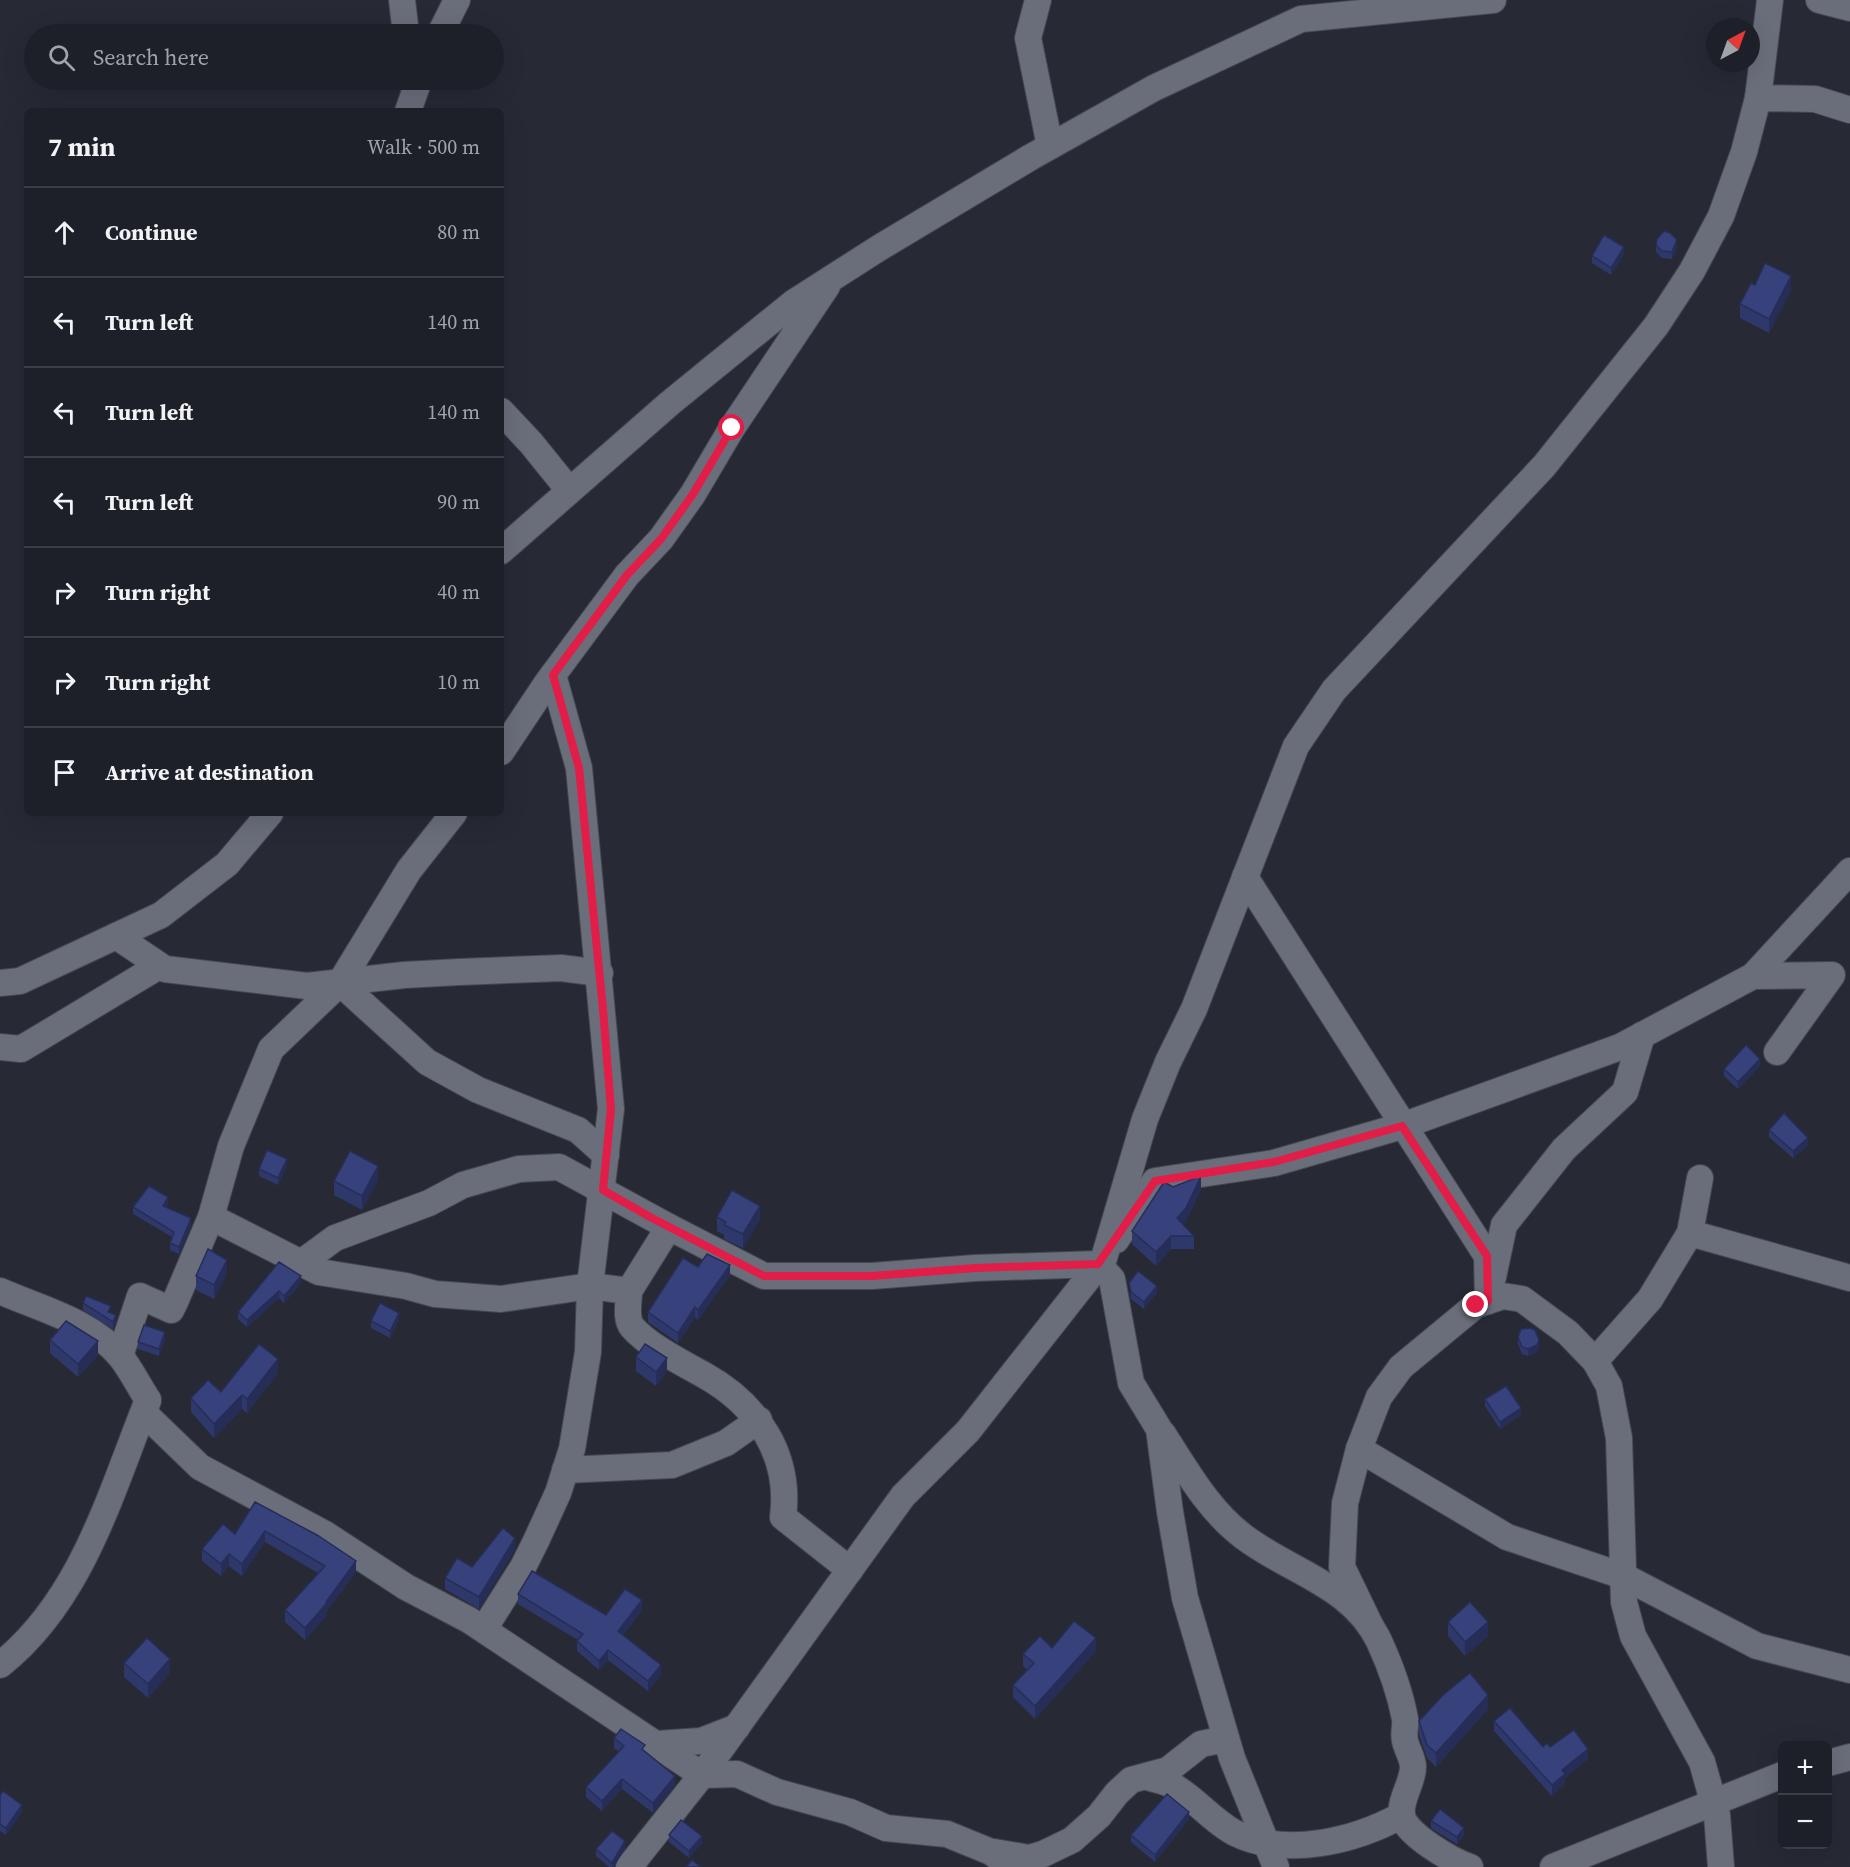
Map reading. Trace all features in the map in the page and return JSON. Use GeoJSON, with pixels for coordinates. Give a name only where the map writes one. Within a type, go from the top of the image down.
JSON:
{"type":"FeatureCollection","features":[{"type":"Feature","properties":{"kind":"street"},"geometry":{"type":"LineString","coordinates":[[402,0],[405,24]]}},
{"type":"Feature","properties":{"kind":"street"},"geometry":{"type":"LineString","coordinates":[[445,24],[456,0]]}},
{"type":"Feature","properties":{"kind":"street"},"geometry":{"type":"LineString","coordinates":[[1038,0],[1028,38],[1050,146]]}},
{"type":"Feature","properties":{"kind":"street"},"geometry":{"type":"LineString","coordinates":[[504,547],[568,490],[793,303],[1050,146],[1154,88],[1301,19],[1493,0]]}},
{"type":"Feature","properties":{"kind":"street"},"geometry":{"type":"LineString","coordinates":[[1371,1627],[1335,1591],[1244,1538],[1220,1516],[1193,1482],[1131,1383],[1112,1279],[1101,1261],[1145,1119],[1168,1062],[1194,1009],[1296,746],[1334,690],[1544,466],[1656,326],[1680,289],[1721,216],[1744,152],[1758,98],[1770,0]]}},
{"type":"Feature","properties":{"kind":"street"},"geometry":{"type":"LineString","coordinates":[[1819,0],[1850,8]]}},
{"type":"Feature","properties":{"kind":"street"},"geometry":{"type":"LineString","coordinates":[[1758,98],[1815,99],[1850,110]]}},
{"type":"Feature","properties":{"kind":"street"},"geometry":{"type":"LineString","coordinates":[[504,748],[553,675],[627,575],[661,539],[693,494],[732,428],[831,279]]}},
{"type":"Feature","properties":{"kind":"street"},"geometry":{"type":"LineString","coordinates":[[504,414],[531,443],[568,490]]}},
{"type":"Feature","properties":{"kind":"street"},"geometry":{"type":"LineString","coordinates":[[484,1629],[527,1558],[558,1492],[572,1449],[588,1352],[590,1286],[611,1109],[579,768],[553,675]]}},
{"type":"Feature","properties":{"kind":"street"},"geometry":{"type":"LineString","coordinates":[[0,983],[20,981],[161,915],[227,864],[267,816]]}},
{"type":"Feature","properties":{"kind":"street"},"geometry":{"type":"LineString","coordinates":[[120,1356],[140,1296],[171,1310],[211,1217],[231,1146],[271,1049],[340,983],[409,870],[452,816]]}},
{"type":"Feature","properties":{"kind":"street"},"geometry":{"type":"LineString","coordinates":[[629,1867],[702,1775],[909,1489],[968,1431],[1101,1261],[1155,1181],[1274,1162],[1402,1126],[1620,1047],[1753,976],[1850,871]]}},
{"type":"Feature","properties":{"kind":"street"},"geometry":{"type":"LineString","coordinates":[[1245,877],[1487,1256],[1488,1301]]}},
{"type":"Feature","properties":{"kind":"street"},"geometry":{"type":"LineString","coordinates":[[116,936],[165,969],[307,986],[404,975],[561,968],[600,973]]}},
{"type":"Feature","properties":{"kind":"street"},"geometry":{"type":"LineString","coordinates":[[0,1047],[21,1049],[159,966]]}},
{"type":"Feature","properties":{"kind":"street"},"geometry":{"type":"LineString","coordinates":[[1753,976],[1841,972]]}},
{"type":"Feature","properties":{"kind":"street"},"geometry":{"type":"LineString","coordinates":[[1777,1052],[1841,972]]}},
{"type":"Feature","properties":{"kind":"street"},"geometry":{"type":"LineString","coordinates":[[340,983],[427,1062],[478,1090],[578,1130],[606,1155]]}},
{"type":"Feature","properties":{"kind":"street"},"geometry":{"type":"LineString","coordinates":[[1488,1301],[1504,1225],[1564,1149],[1625,1092],[1642,1035]]}},
{"type":"Feature","properties":{"kind":"street"},"geometry":{"type":"LineString","coordinates":[[301,1263],[335,1239],[429,1203],[463,1185],[519,1169],[559,1167],[764,1276],[872,1276],[1101,1261]]}},
{"type":"Feature","properties":{"kind":"street"},"geometry":{"type":"LineString","coordinates":[[1595,1361],[1650,1299],[1690,1233],[1700,1178]]}},
{"type":"Feature","properties":{"kind":"street"},"geometry":{"type":"LineString","coordinates":[[211,1217],[319,1272],[406,1286],[435,1294],[501,1299],[590,1286],[629,1291]]}},
{"type":"Feature","properties":{"kind":"street"},"geometry":{"type":"LineString","coordinates":[[669,1227],[629,1291],[628,1316],[632,1326],[676,1360],[707,1377],[739,1400],[759,1420],[779,1457],[785,1497],[783,1518],[850,1570]]}},
{"type":"Feature","properties":{"kind":"street"},"geometry":{"type":"LineString","coordinates":[[1690,1233],[1850,1278]]}},
{"type":"Feature","properties":{"kind":"street"},"geometry":{"type":"LineString","coordinates":[[0,1292],[69,1319],[96,1336],[120,1356],[148,1400],[144,1413],[200,1467],[325,1534],[406,1587],[484,1629],[702,1775],[738,1774],[777,1792],[850,1812],[886,1828],[947,1834],[991,1852],[1029,1858],[1072,1840],[1099,1816],[1131,1780],[1168,1770],[1201,1744],[1226,1739]]}},
{"type":"Feature","properties":{"kind":"street"},"geometry":{"type":"LineString","coordinates":[[1470,1867],[1432,1847],[1406,1823],[1402,1815],[1413,1769],[1405,1740],[1406,1721],[1398,1689],[1342,1566],[1346,1503],[1359,1449],[1379,1397],[1401,1367],[1476,1305],[1503,1296],[1522,1299],[1568,1333],[1595,1361],[1609,1386],[1619,1438],[1624,1602],[1633,1636],[1702,1762],[1713,1803],[1721,1867]]}},
{"type":"Feature","properties":{"kind":"street"},"geometry":{"type":"LineString","coordinates":[[0,1665],[32,1636],[77,1574],[148,1400]]}},
{"type":"Feature","properties":{"kind":"street"},"geometry":{"type":"LineString","coordinates":[[565,1470],[672,1466],[726,1443],[759,1420]]}},
{"type":"Feature","properties":{"kind":"street"},"geometry":{"type":"LineString","coordinates":[[1159,1429],[1185,1598],[1226,1739],[1272,1856]]}},
{"type":"Feature","properties":{"kind":"street"},"geometry":{"type":"LineString","coordinates":[[1359,1449],[1508,1537],[1623,1576],[1756,1646],[1850,1670]]}},
{"type":"Feature","properties":{"kind":"street"},"geometry":{"type":"LineString","coordinates":[[657,1744],[701,1741],[737,1727]]}},
{"type":"Feature","properties":{"kind":"street"},"geometry":{"type":"LineString","coordinates":[[1832,1762],[1850,1757]]}},
{"type":"Feature","properties":{"kind":"street"},"geometry":{"type":"LineString","coordinates":[[1147,1777],[1172,1785],[1235,1833],[1272,1856],[1311,1844],[1376,1830],[1402,1815]]}},
{"type":"Feature","properties":{"kind":"street"},"geometry":{"type":"LineString","coordinates":[[1552,1867],[1778,1777]]}},
{"type":"Feature","properties":{"kind":"street"},"geometry":{"type":"LineString","coordinates":[[991,1852],[1012,1867]]}},
{"type":"Feature","properties":{"kind":"building"},"geometry":{"type":"Polygon","coordinates":[[[1664,231],[1677,240],[1672,252],[1662,251],[1656,245],[1657,239],[1664,231]]]}},
{"type":"Feature","properties":{"kind":"building"},"geometry":{"type":"Polygon","coordinates":[[[1604,235],[1624,247],[1611,268],[1592,256],[1604,235]]]}},
{"type":"Feature","properties":{"kind":"building"},"geometry":{"type":"Polygon","coordinates":[[[1765,263],[1791,276],[1769,319],[1740,304],[1751,283],[1755,285],[1765,263]]]}},
{"type":"Feature","properties":{"kind":"building"},"geometry":{"type":"Polygon","coordinates":[[[1746,1045],[1760,1059],[1738,1082],[1724,1069],[1746,1045]]]}},
{"type":"Feature","properties":{"kind":"building"},"geometry":{"type":"Polygon","coordinates":[[[1784,1113],[1808,1138],[1793,1151],[1769,1130],[1784,1113]]]}},
{"type":"Feature","properties":{"kind":"building"},"geometry":{"type":"Polygon","coordinates":[[[267,1150],[287,1159],[278,1178],[259,1169],[267,1150]]]}},
{"type":"Feature","properties":{"kind":"building"},"geometry":{"type":"Polygon","coordinates":[[[350,1151],[378,1166],[362,1196],[334,1181],[350,1151]]]}},
{"type":"Feature","properties":{"kind":"building"},"geometry":{"type":"Polygon","coordinates":[[[1201,1176],[1186,1208],[1177,1218],[1194,1236],[1171,1236],[1156,1252],[1132,1231],[1164,1182],[1173,1187],[1201,1176]]]}},
{"type":"Feature","properties":{"kind":"building"},"geometry":{"type":"Polygon","coordinates":[[[149,1186],[168,1197],[163,1206],[191,1218],[179,1247],[170,1243],[174,1232],[133,1207],[149,1186]]]}},
{"type":"Feature","properties":{"kind":"building"},"geometry":{"type":"Polygon","coordinates":[[[732,1190],[760,1206],[743,1234],[724,1225],[726,1222],[717,1217],[732,1190]]]}},
{"type":"Feature","properties":{"kind":"building"},"geometry":{"type":"Polygon","coordinates":[[[208,1249],[227,1260],[214,1285],[196,1276],[208,1249]]]}},
{"type":"Feature","properties":{"kind":"building"},"geometry":{"type":"Polygon","coordinates":[[[707,1254],[730,1265],[698,1310],[695,1307],[678,1333],[648,1312],[683,1258],[698,1267],[707,1254]]]}},
{"type":"Feature","properties":{"kind":"building"},"geometry":{"type":"Polygon","coordinates":[[[279,1262],[301,1276],[284,1296],[279,1291],[247,1320],[238,1312],[279,1262]]]}},
{"type":"Feature","properties":{"kind":"building"},"geometry":{"type":"Polygon","coordinates":[[[1138,1271],[1157,1286],[1144,1302],[1131,1292],[1129,1283],[1138,1271]]]}},
{"type":"Feature","properties":{"kind":"building"},"geometry":{"type":"Polygon","coordinates":[[[86,1296],[111,1306],[108,1312],[116,1315],[113,1322],[83,1303],[86,1296]]]}},
{"type":"Feature","properties":{"kind":"building"},"geometry":{"type":"Polygon","coordinates":[[[380,1303],[399,1313],[390,1331],[371,1321],[380,1303]]]}},
{"type":"Feature","properties":{"kind":"building"},"geometry":{"type":"Polygon","coordinates":[[[66,1321],[98,1341],[78,1364],[50,1340],[66,1321]]]}},
{"type":"Feature","properties":{"kind":"building"},"geometry":{"type":"Polygon","coordinates":[[[144,1325],[165,1332],[159,1349],[138,1342],[144,1325]]]}},
{"type":"Feature","properties":{"kind":"building"},"geometry":{"type":"Polygon","coordinates":[[[1521,1329],[1535,1330],[1539,1340],[1537,1345],[1528,1349],[1522,1347],[1518,1337],[1521,1329]]]}},
{"type":"Feature","properties":{"kind":"building"},"geometry":{"type":"Polygon","coordinates":[[[259,1344],[278,1359],[247,1399],[242,1395],[214,1424],[191,1398],[208,1380],[221,1392],[259,1344]]]}},
{"type":"Feature","properties":{"kind":"building"},"geometry":{"type":"Polygon","coordinates":[[[645,1344],[667,1358],[656,1372],[636,1357],[645,1344]]]}},
{"type":"Feature","properties":{"kind":"building"},"geometry":{"type":"Polygon","coordinates":[[[1506,1386],[1521,1408],[1500,1422],[1485,1399],[1506,1386]]]}},
{"type":"Feature","properties":{"kind":"building"},"geometry":{"type":"Polygon","coordinates":[[[255,1502],[317,1535],[356,1561],[327,1603],[305,1628],[285,1610],[325,1566],[265,1531],[242,1564],[229,1554],[221,1564],[202,1549],[223,1524],[235,1534],[255,1502]]]}},
{"type":"Feature","properties":{"kind":"building"},"geometry":{"type":"Polygon","coordinates":[[[503,1528],[515,1538],[479,1597],[445,1578],[457,1558],[472,1567],[503,1528]]]}},
{"type":"Feature","properties":{"kind":"building"},"geometry":{"type":"Polygon","coordinates":[[[532,1571],[606,1615],[625,1589],[642,1600],[618,1631],[661,1665],[648,1681],[608,1650],[599,1661],[577,1641],[583,1634],[518,1594],[532,1571]]]}},
{"type":"Feature","properties":{"kind":"building"},"geometry":{"type":"Polygon","coordinates":[[[1470,1602],[1488,1622],[1465,1642],[1448,1622],[1470,1602]]]}},
{"type":"Feature","properties":{"kind":"building"},"geometry":{"type":"Polygon","coordinates":[[[1074,1621],[1096,1638],[1035,1706],[1013,1685],[1034,1663],[1023,1654],[1040,1636],[1052,1648],[1074,1621]]]}},
{"type":"Feature","properties":{"kind":"building"},"geometry":{"type":"Polygon","coordinates":[[[147,1638],[170,1659],[148,1684],[124,1663],[147,1638]]]}},
{"type":"Feature","properties":{"kind":"building"},"geometry":{"type":"Polygon","coordinates":[[[1470,1673],[1488,1695],[1436,1753],[1427,1745],[1419,1721],[1443,1695],[1470,1673]]]}},
{"type":"Feature","properties":{"kind":"building"},"geometry":{"type":"Polygon","coordinates":[[[1510,1708],[1543,1747],[1547,1743],[1550,1747],[1574,1730],[1588,1749],[1562,1770],[1565,1774],[1552,1785],[1494,1721],[1510,1708]]]}},
{"type":"Feature","properties":{"kind":"building"},"geometry":{"type":"Polygon","coordinates":[[[621,1729],[645,1745],[642,1749],[675,1776],[653,1803],[622,1779],[602,1801],[586,1787],[624,1746],[614,1738],[621,1729]]]}},
{"type":"Feature","properties":{"kind":"building"},"geometry":{"type":"Polygon","coordinates":[[[3,1791],[22,1805],[6,1828],[0,1824],[0,1795],[3,1791]]]}},
{"type":"Feature","properties":{"kind":"building"},"geometry":{"type":"Polygon","coordinates":[[[1167,1794],[1189,1812],[1155,1855],[1131,1835],[1167,1794]]]}},
{"type":"Feature","properties":{"kind":"building"},"geometry":{"type":"Polygon","coordinates":[[[1440,1809],[1464,1828],[1457,1837],[1431,1821],[1440,1809]]]}},
{"type":"Feature","properties":{"kind":"building"},"geometry":{"type":"Polygon","coordinates":[[[681,1820],[702,1836],[689,1851],[669,1835],[681,1820]]]}},
{"type":"Feature","properties":{"kind":"building"},"geometry":{"type":"Polygon","coordinates":[[[612,1831],[625,1841],[612,1863],[596,1849],[612,1831]]]}},
{"type":"Feature","properties":{"kind":"building"},"geometry":{"type":"Polygon","coordinates":[[[692,1860],[701,1867],[686,1867],[692,1860]]]}},
{"type":"Feature","properties":{"kind":"route"},"geometry":{"type":"LineString","coordinates":[[732,428],[693,494],[661,539],[627,575],[553,675],[579,768],[603,1009],[611,1109],[603,1190],[764,1276],[900,1275],[975,1268],[1098,1264],[1155,1181],[1274,1162],[1402,1126],[1487,1256],[1488,1301],[1476,1305]]}}]}
